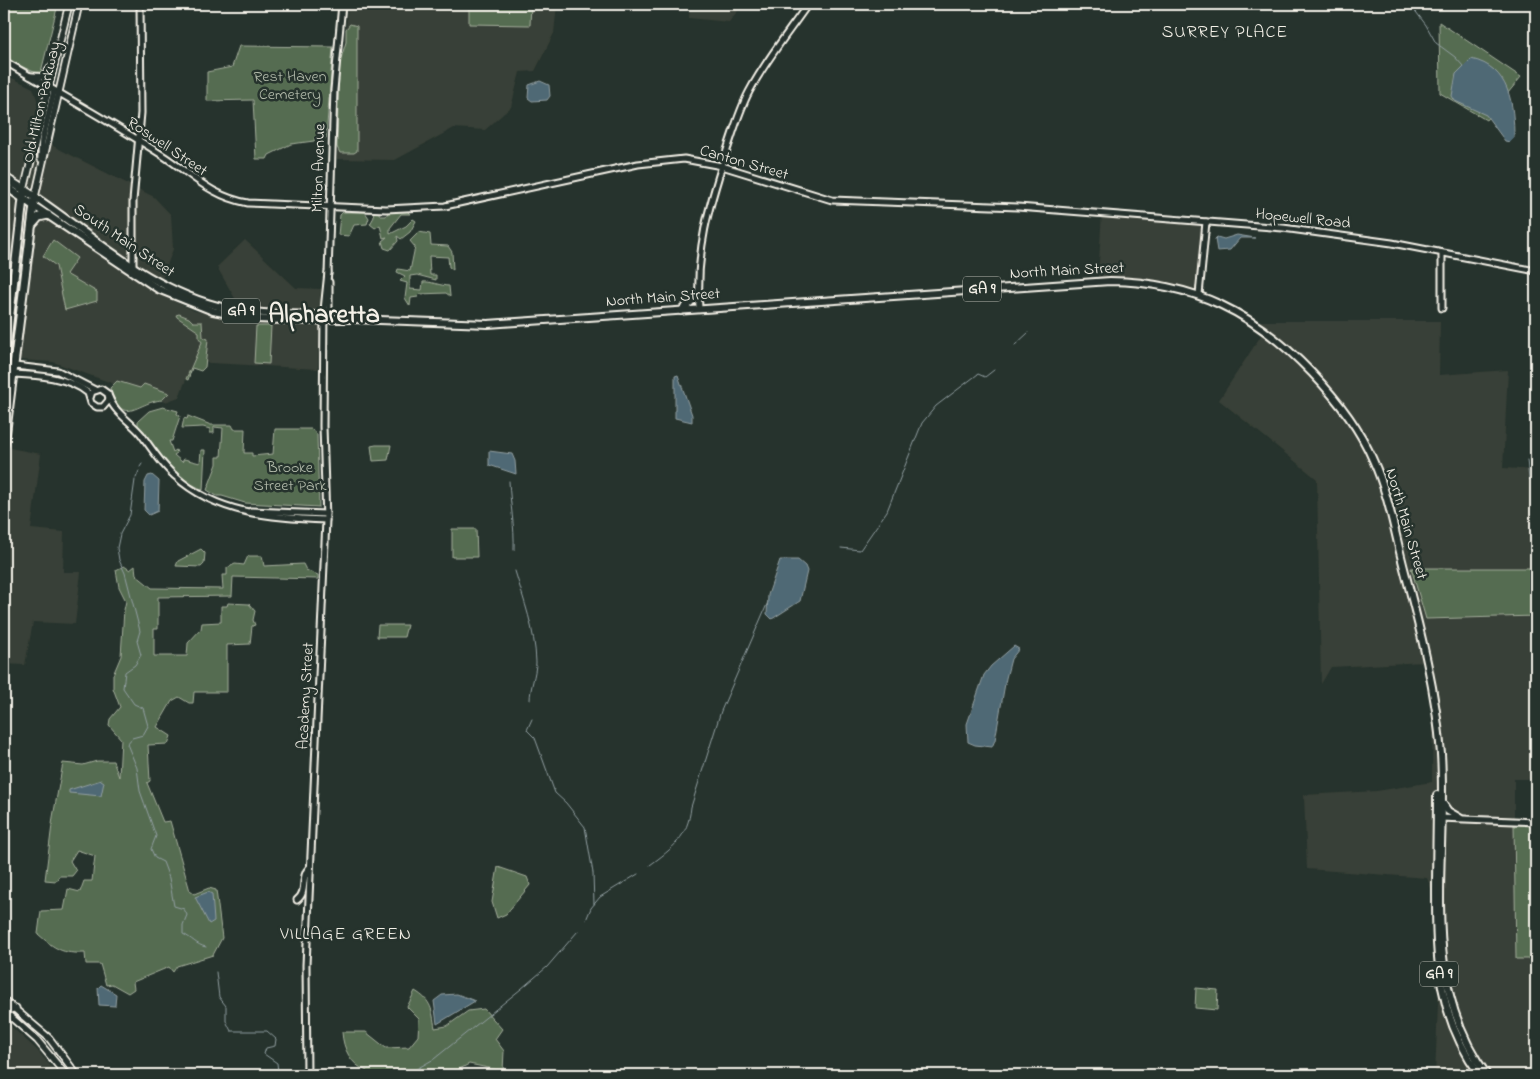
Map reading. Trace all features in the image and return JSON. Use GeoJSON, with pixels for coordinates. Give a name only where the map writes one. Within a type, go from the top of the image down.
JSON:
{"type":"FeatureCollection","features":[{"type":"Feature","properties":{"kind":"highway","name":"South Main Street"},"geometry":{"type":"LineString","coordinates":[[4,177],[34,206]]}},
{"type":"Feature","properties":{"kind":"highway","name":"South Main Street"},"geometry":{"type":"LineString","coordinates":[[4,185],[35,198]]}},
{"type":"Feature","properties":{"kind":"highway","name":"Old Milton Parkway"},"geometry":{"type":"LineString","coordinates":[[4,366],[23,194]]}},
{"type":"Feature","properties":{"kind":"highway","name":"Old Milton Parkway"},"geometry":{"type":"LineString","coordinates":[[4,445],[35,198]]}},
{"type":"Feature","properties":{"kind":"highway"},"geometry":{"type":"LineString","coordinates":[[32,225],[39,217],[48,215]]}},
{"type":"Feature","properties":{"kind":"main road","name":"Old Milton Parkway"},"geometry":{"type":"LineString","coordinates":[[35,198],[42,164],[42,141],[54,91],[55,63],[69,4]]}},
{"type":"Feature","properties":{"kind":"main road","name":"Old Milton Parkway"},"geometry":{"type":"LineString","coordinates":[[23,194],[79,4]]}},
{"type":"Feature","properties":{"kind":"main road"},"geometry":{"type":"LineString","coordinates":[[30,76],[44,77],[55,63]]}},
{"type":"Feature","properties":{"kind":"main road","name":"South Main Street"},"geometry":{"type":"LineString","coordinates":[[35,198],[133,266],[160,283],[196,300],[225,308],[257,313],[314,316],[326,319]]}},
{"type":"Feature","properties":{"kind":"main road","name":"South Main Street"},"geometry":{"type":"LineString","coordinates":[[34,206],[137,277],[184,302],[224,314],[264,320],[314,321],[326,319]]}},
{"type":"Feature","properties":{"kind":"main road"},"geometry":{"type":"LineString","coordinates":[[109,258],[114,257],[129,268],[133,266]]}},
{"type":"Feature","properties":{"kind":"main road"},"geometry":{"type":"LineString","coordinates":[[137,277],[140,275],[154,283],[160,283]]}},
{"type":"Feature","properties":{"kind":"main road","name":"North Main Street"},"geometry":{"type":"LineString","coordinates":[[326,319],[488,324],[1110,281],[1154,284],[1199,295],[1248,319],[1283,344],[1328,390],[1362,437],[1373,459],[1382,484],[1420,625],[1432,679],[1438,726],[1441,801],[1436,864],[1436,942],[1439,980],[1456,1036],[1480,1075]]}},
{"type":"Feature","properties":{"kind":"main road"},"geometry":{"type":"LineString","coordinates":[[681,310],[692,301],[698,292]]}},
{"type":"Feature","properties":{"kind":"main road"},"geometry":{"type":"LineString","coordinates":[[4,366],[15,366]]}},
{"type":"Feature","properties":{"kind":"main road"},"geometry":{"type":"LineString","coordinates":[[4,374],[14,374]]}},
{"type":"Feature","properties":{"kind":"main road","name":"North Main Street"},"geometry":{"type":"LineString","coordinates":[[1438,726],[1442,942],[1446,982],[1460,1030],[1487,1075]]}},
{"type":"Feature","properties":{"kind":"main road"},"geometry":{"type":"LineString","coordinates":[[1441,801],[1448,811],[1460,818]]}},
{"type":"Feature","properties":{"kind":"main road"},"geometry":{"type":"LineString","coordinates":[[1430,874],[1436,864]]}},
{"type":"Feature","properties":{"kind":"main road"},"geometry":{"type":"LineString","coordinates":[[4,1000],[16,1008],[49,1038],[77,1075]]}},
{"type":"Feature","properties":{"kind":"main road"},"geometry":{"type":"LineString","coordinates":[[4,1006],[10,1010],[16,1008]]}},
{"type":"Feature","properties":{"kind":"main road"},"geometry":{"type":"LineString","coordinates":[[4,1012],[37,1040],[66,1075]]}},
{"type":"Feature","properties":{"kind":"street"},"geometry":{"type":"LineString","coordinates":[[133,266],[133,201],[140,142],[140,4]]}},
{"type":"Feature","properties":{"kind":"street","name":"Milton Avenue"},"geometry":{"type":"LineString","coordinates":[[326,319],[329,310],[328,272],[334,90],[342,4]]}},
{"type":"Feature","properties":{"kind":"street"},"geometry":{"type":"LineString","coordinates":[[699,309],[698,292],[702,237],[722,166],[748,95],[808,4]]}},
{"type":"Feature","properties":{"kind":"street","name":"Roswell Street"},"geometry":{"type":"LineString","coordinates":[[4,61],[163,156],[208,190],[228,199],[255,204],[331,207]]}},
{"type":"Feature","properties":{"kind":"street","name":"Canton Street"},"geometry":{"type":"LineString","coordinates":[[331,207],[398,209],[457,204],[662,160],[692,160],[722,166],[832,200],[1064,210]]}},
{"type":"Feature","properties":{"kind":"street","name":"Hopewell Road"},"geometry":{"type":"LineString","coordinates":[[1064,210],[1352,236],[1536,271]]}},
{"type":"Feature","properties":{"kind":"street"},"geometry":{"type":"LineString","coordinates":[[1199,295],[1206,222]]}},
{"type":"Feature","properties":{"kind":"street"},"geometry":{"type":"LineString","coordinates":[[1442,253],[1442,308]]}},
{"type":"Feature","properties":{"kind":"street","name":"Academy Street"},"geometry":{"type":"LineString","coordinates":[[308,1075],[305,993],[326,517],[323,426],[326,319]]}},
{"type":"Feature","properties":{"kind":"street"},"geometry":{"type":"LineString","coordinates":[[15,366],[56,371],[95,390],[104,390],[113,406],[138,431],[165,466],[182,482],[201,495],[238,510],[265,516],[326,517]]}},
{"type":"Feature","properties":{"kind":"street"},"geometry":{"type":"LineString","coordinates":[[14,374],[55,379],[83,390],[94,406],[103,407],[124,416]]}},
{"type":"Feature","properties":{"kind":"street"},"geometry":{"type":"LineString","coordinates":[[90,398],[95,390]]}},
{"type":"Feature","properties":{"kind":"street"},"geometry":{"type":"LineString","coordinates":[[103,407],[108,403],[109,397]]}},
{"type":"Feature","properties":{"kind":"street"},"geometry":{"type":"LineString","coordinates":[[1439,818],[1536,822]]}},
{"type":"Feature","properties":{"kind":"street"},"geometry":{"type":"LineString","coordinates":[[297,900],[303,894],[305,873],[310,868]]}},
{"type":"Feature","properties":{"kind":"shaded area"},"geometry":{"type":"Polygon","coordinates":[[[348,4],[557,4],[554,33],[535,71],[520,72],[511,107],[485,130],[454,128],[395,160],[337,159],[340,89],[348,4]]]}},
{"type":"Feature","properties":{"kind":"shaded area"},"geometry":{"type":"Polygon","coordinates":[[[690,4],[743,4],[729,22],[689,18],[690,4]]]}},
{"type":"Feature","properties":{"kind":"shaded area"},"geometry":{"type":"Polygon","coordinates":[[[10,77],[33,88],[53,146],[154,197],[171,215],[173,249],[157,293],[195,311],[248,321],[217,267],[245,240],[296,288],[321,289],[318,369],[193,362],[179,397],[165,402],[53,362],[4,359],[4,90],[10,77]]]}},
{"type":"Feature","properties":{"kind":"shaded area"},"geometry":{"type":"Polygon","coordinates":[[[1102,211],[1204,222],[1198,295],[1172,287],[1098,280],[1102,211]]]}},
{"type":"Feature","properties":{"kind":"shaded area"},"geometry":{"type":"Polygon","coordinates":[[[1251,321],[1440,321],[1439,375],[1508,370],[1503,468],[1536,470],[1536,568],[1412,568],[1426,619],[1536,616],[1536,779],[1514,779],[1514,824],[1516,959],[1536,959],[1536,1075],[1435,1075],[1440,959],[1438,907],[1427,878],[1307,869],[1304,795],[1377,791],[1432,782],[1433,707],[1424,662],[1331,667],[1321,684],[1317,479],[1219,400],[1264,331],[1251,321]]]}},
{"type":"Feature","properties":{"kind":"shaded area"},"geometry":{"type":"Polygon","coordinates":[[[4,447],[41,454],[31,529],[64,532],[63,572],[81,572],[75,624],[33,622],[25,665],[4,664],[4,447]]]}},
{"type":"Feature","properties":{"kind":"shaded area"},"geometry":{"type":"Polygon","coordinates":[[[4,1020],[38,1051],[58,1075],[4,1075],[4,1020]]]}},
{"type":"Feature","properties":{"kind":"green space"},"geometry":{"type":"Polygon","coordinates":[[[4,4],[58,4],[41,72],[34,72],[4,58],[4,4]]]}},
{"type":"Feature","properties":{"kind":"green space"},"geometry":{"type":"Polygon","coordinates":[[[469,4],[531,4],[530,25],[469,24],[469,4]]]}},
{"type":"Feature","properties":{"kind":"green space"},"geometry":{"type":"Polygon","coordinates":[[[1439,22],[1521,77],[1486,120],[1440,93],[1439,22]]]}},
{"type":"Feature","properties":{"kind":"green space"},"geometry":{"type":"Polygon","coordinates":[[[350,24],[357,26],[357,151],[354,153],[340,153],[337,147],[339,65],[346,42],[346,29],[350,24]]]}},
{"type":"Feature","properties":{"kind":"green space","name":"Rest Haven Cemetery"},"geometry":{"type":"Polygon","coordinates":[[[239,46],[333,47],[326,138],[315,138],[314,141],[291,144],[269,155],[267,159],[256,159],[253,100],[207,101],[207,72],[232,67],[239,46]]]}},
{"type":"Feature","properties":{"kind":"green space"},"geometry":{"type":"Polygon","coordinates":[[[389,211],[407,211],[410,214],[401,214],[390,228],[390,234],[406,226],[413,219],[416,221],[410,232],[401,239],[397,236],[398,241],[390,250],[384,248],[382,241],[387,237],[383,238],[380,225],[375,228],[370,224],[374,217],[373,212],[386,216],[389,211]]]}},
{"type":"Feature","properties":{"kind":"green space"},"geometry":{"type":"Polygon","coordinates":[[[343,212],[365,212],[369,218],[367,224],[354,225],[349,236],[338,235],[340,215],[343,212]]]}},
{"type":"Feature","properties":{"kind":"green space"},"geometry":{"type":"Polygon","coordinates":[[[419,232],[430,234],[431,245],[448,246],[452,252],[453,270],[449,267],[448,257],[429,256],[430,275],[436,275],[436,280],[417,275],[410,276],[410,289],[422,290],[423,282],[429,282],[449,286],[450,296],[446,293],[419,294],[418,297],[411,298],[410,306],[405,298],[407,283],[400,281],[405,276],[397,272],[398,269],[410,271],[415,247],[410,241],[419,232]]]}},
{"type":"Feature","properties":{"kind":"green space"},"geometry":{"type":"Polygon","coordinates":[[[53,240],[77,258],[66,274],[97,292],[97,301],[65,310],[56,266],[43,256],[53,240]]]}},
{"type":"Feature","properties":{"kind":"green space"},"geometry":{"type":"Polygon","coordinates":[[[179,314],[193,322],[202,322],[203,337],[208,339],[205,367],[201,371],[192,368],[188,380],[186,379],[202,342],[199,338],[199,332],[177,317],[176,315],[179,314]]]}},
{"type":"Feature","properties":{"kind":"green space"},"geometry":{"type":"Polygon","coordinates":[[[256,326],[271,326],[269,364],[254,363],[256,326]]]}},
{"type":"Feature","properties":{"kind":"green space"},"geometry":{"type":"Polygon","coordinates":[[[117,381],[140,388],[144,384],[169,393],[162,400],[131,410],[125,410],[115,400],[110,388],[117,381]]]}},
{"type":"Feature","properties":{"kind":"green space"},"geometry":{"type":"Polygon","coordinates":[[[163,407],[178,411],[177,414],[180,416],[172,441],[169,441],[173,452],[176,450],[177,453],[174,455],[182,462],[184,459],[200,463],[201,450],[205,450],[203,490],[182,479],[168,466],[138,425],[138,421],[149,411],[163,407]]]}},
{"type":"Feature","properties":{"kind":"green space","name":"Brooke Street Park"},"geometry":{"type":"Polygon","coordinates":[[[188,416],[211,425],[232,425],[234,429],[245,429],[244,453],[252,453],[252,456],[273,454],[275,429],[311,429],[317,434],[319,507],[245,503],[217,496],[207,490],[217,464],[217,457],[221,457],[223,428],[214,427],[214,433],[210,433],[210,429],[203,427],[182,428],[184,418],[187,419],[188,416]]]}},
{"type":"Feature","properties":{"kind":"green space"},"geometry":{"type":"Polygon","coordinates":[[[391,445],[388,460],[373,461],[371,446],[391,445]]]}},
{"type":"Feature","properties":{"kind":"green space"},"geometry":{"type":"Polygon","coordinates":[[[452,529],[476,529],[477,557],[452,557],[452,529]]]}},
{"type":"Feature","properties":{"kind":"green space"},"geometry":{"type":"Polygon","coordinates":[[[201,549],[205,553],[204,564],[201,567],[176,566],[178,561],[201,549]]]}},
{"type":"Feature","properties":{"kind":"green space"},"geometry":{"type":"Polygon","coordinates":[[[248,556],[262,556],[264,566],[303,564],[306,570],[318,575],[318,579],[233,577],[232,596],[158,597],[158,629],[154,629],[154,656],[187,656],[188,643],[201,629],[202,623],[221,622],[221,606],[227,606],[228,603],[249,604],[255,611],[253,620],[255,625],[252,626],[250,644],[227,645],[227,692],[194,692],[193,703],[189,703],[179,697],[172,701],[157,727],[171,736],[168,744],[148,745],[150,781],[147,783],[163,822],[170,821],[190,891],[194,894],[209,888],[216,890],[222,938],[213,955],[177,966],[173,972],[169,967],[133,982],[134,989],[128,993],[112,984],[106,985],[100,964],[86,964],[85,953],[70,953],[59,950],[38,934],[41,911],[64,910],[68,889],[80,892],[84,881],[92,881],[95,856],[77,850],[70,861],[76,871],[72,876],[59,876],[56,881],[45,880],[53,817],[63,763],[83,765],[97,761],[113,761],[119,777],[121,739],[109,725],[110,719],[120,707],[113,688],[113,675],[121,656],[126,601],[119,587],[116,570],[124,566],[130,570],[135,566],[136,575],[152,588],[223,589],[222,575],[227,575],[227,568],[235,564],[244,565],[248,556]]]}},
{"type":"Feature","properties":{"kind":"green space"},"geometry":{"type":"Polygon","coordinates":[[[1411,568],[1536,568],[1536,616],[1426,619],[1411,568]]]}},
{"type":"Feature","properties":{"kind":"green space"},"geometry":{"type":"Polygon","coordinates":[[[378,625],[407,625],[404,637],[377,637],[378,625]]]}},
{"type":"Feature","properties":{"kind":"green space"},"geometry":{"type":"Polygon","coordinates":[[[1514,824],[1536,826],[1536,959],[1516,959],[1514,824]]]}},
{"type":"Feature","properties":{"kind":"green space"},"geometry":{"type":"Polygon","coordinates":[[[498,867],[527,877],[530,885],[506,914],[497,918],[492,902],[498,867]]]}},
{"type":"Feature","properties":{"kind":"green space"},"geometry":{"type":"Polygon","coordinates":[[[1196,988],[1218,990],[1217,1010],[1195,1008],[1196,988]]]}},
{"type":"Feature","properties":{"kind":"green space"},"geometry":{"type":"Polygon","coordinates":[[[415,991],[428,1002],[435,1028],[447,1026],[468,1011],[484,1009],[502,1029],[495,1039],[504,1051],[503,1071],[469,1064],[456,1071],[453,1075],[367,1075],[367,1071],[356,1065],[346,1050],[342,1032],[366,1032],[386,1048],[409,1047],[418,1036],[419,1019],[407,1007],[415,991]]]}},
{"type":"Feature","properties":{"kind":"water"},"geometry":{"type":"Polygon","coordinates":[[[1471,59],[1484,63],[1494,70],[1502,79],[1507,89],[1511,101],[1514,125],[1514,138],[1510,142],[1505,141],[1486,115],[1455,101],[1452,96],[1456,74],[1471,59]]]}},
{"type":"Feature","properties":{"kind":"water"},"geometry":{"type":"Polygon","coordinates":[[[540,81],[549,85],[550,96],[547,100],[532,101],[528,98],[529,85],[540,81]]]}},
{"type":"Feature","properties":{"kind":"water"},"geometry":{"type":"Polygon","coordinates":[[[1237,235],[1255,238],[1240,238],[1230,250],[1217,251],[1215,239],[1217,237],[1224,239],[1237,235]]]}},
{"type":"Feature","properties":{"kind":"water"},"geometry":{"type":"Polygon","coordinates":[[[678,375],[692,415],[692,422],[675,418],[675,376],[678,375]]]}},
{"type":"Feature","properties":{"kind":"water"},"geometry":{"type":"Polygon","coordinates":[[[489,451],[512,454],[515,461],[516,474],[489,465],[489,451]]]}},
{"type":"Feature","properties":{"kind":"water"},"geometry":{"type":"Polygon","coordinates":[[[152,475],[159,481],[158,511],[149,515],[144,510],[145,482],[148,476],[152,475]]]}},
{"type":"Feature","properties":{"kind":"water"},"geometry":{"type":"Polygon","coordinates":[[[780,560],[798,560],[805,566],[807,571],[800,601],[772,619],[767,614],[768,595],[780,560]]]}},
{"type":"Feature","properties":{"kind":"water"},"geometry":{"type":"Polygon","coordinates":[[[1014,646],[1019,649],[1011,659],[992,747],[975,745],[968,742],[967,724],[984,675],[991,666],[1014,646]]]}},
{"type":"Feature","properties":{"kind":"water"},"geometry":{"type":"Polygon","coordinates":[[[101,780],[104,782],[101,796],[69,793],[69,790],[101,780]]]}},
{"type":"Feature","properties":{"kind":"water"},"geometry":{"type":"Polygon","coordinates":[[[208,892],[212,894],[214,921],[209,924],[195,897],[208,892]]]}},
{"type":"Feature","properties":{"kind":"water"},"geometry":{"type":"Polygon","coordinates":[[[101,985],[116,994],[115,1006],[99,1005],[98,988],[101,985]]]}},
{"type":"Feature","properties":{"kind":"water"},"geometry":{"type":"Polygon","coordinates":[[[457,994],[475,1001],[437,1024],[434,1001],[442,995],[457,994]]]}},
{"type":"Feature","properties":{"kind":"waterway"},"geometry":{"type":"LineString","coordinates":[[1410,4],[1426,25],[1436,43],[1455,57],[1463,66]]}},
{"type":"Feature","properties":{"kind":"waterway"},"geometry":{"type":"LineString","coordinates":[[1015,345],[1028,333]]}},
{"type":"Feature","properties":{"kind":"waterway"},"geometry":{"type":"LineString","coordinates":[[841,548],[860,550],[887,511],[922,423],[936,406],[978,374],[985,377],[994,370]]}},
{"type":"Feature","properties":{"kind":"waterway"},"geometry":{"type":"LineString","coordinates":[[1527,460],[1529,479],[1536,485]]}},
{"type":"Feature","properties":{"kind":"waterway"},"geometry":{"type":"LineString","coordinates":[[136,478],[139,471]]}},
{"type":"Feature","properties":{"kind":"waterway"},"geometry":{"type":"LineString","coordinates":[[135,480],[130,515],[120,534],[117,548],[140,631],[137,641],[141,655],[135,665],[125,672],[123,688],[134,704],[143,708],[148,726],[143,735],[132,738],[127,744],[137,768],[140,791],[156,836],[151,849],[155,858],[163,862],[169,878],[174,906],[184,909],[187,915],[183,925],[183,934],[199,945],[206,947]]}},
{"type":"Feature","properties":{"kind":"waterway"},"geometry":{"type":"LineString","coordinates":[[509,481],[514,550]]}},
{"type":"Feature","properties":{"kind":"waterway"},"geometry":{"type":"LineString","coordinates":[[515,571],[534,638],[536,667],[530,700]]}},
{"type":"Feature","properties":{"kind":"waterway"},"geometry":{"type":"LineString","coordinates":[[650,865],[678,841],[687,826],[691,807],[721,711],[768,602]]}},
{"type":"Feature","properties":{"kind":"waterway"},"geometry":{"type":"LineString","coordinates":[[532,719],[527,730],[535,738],[555,793],[566,803],[585,827],[593,873],[594,904]]}},
{"type":"Feature","properties":{"kind":"waterway"},"geometry":{"type":"LineString","coordinates":[[586,920],[591,908],[600,897],[638,874]]}},
{"type":"Feature","properties":{"kind":"waterway"},"geometry":{"type":"LineString","coordinates":[[406,1075],[434,1059],[521,989],[547,967],[578,931]]}},
{"type":"Feature","properties":{"kind":"waterway"},"geometry":{"type":"LineString","coordinates":[[216,972],[219,997],[226,1006],[226,1021],[231,1031],[267,1031],[276,1039],[275,1046],[266,1048],[264,1054],[277,1063],[278,1072],[293,1073]]}},
{"type":"Feature","properties":{"kind":"district","name":"SURREY PLACE"},"geometry":{"type":"Point","coordinates":[1225,33]}},
{"type":"Feature","properties":{"kind":"district","name":"Alpharetta"},"geometry":{"type":"Point","coordinates":[324,316]}},
{"type":"Feature","properties":{"kind":"district","name":"VILLAGE GREEN"},"geometry":{"type":"Point","coordinates":[346,935]}}]}
